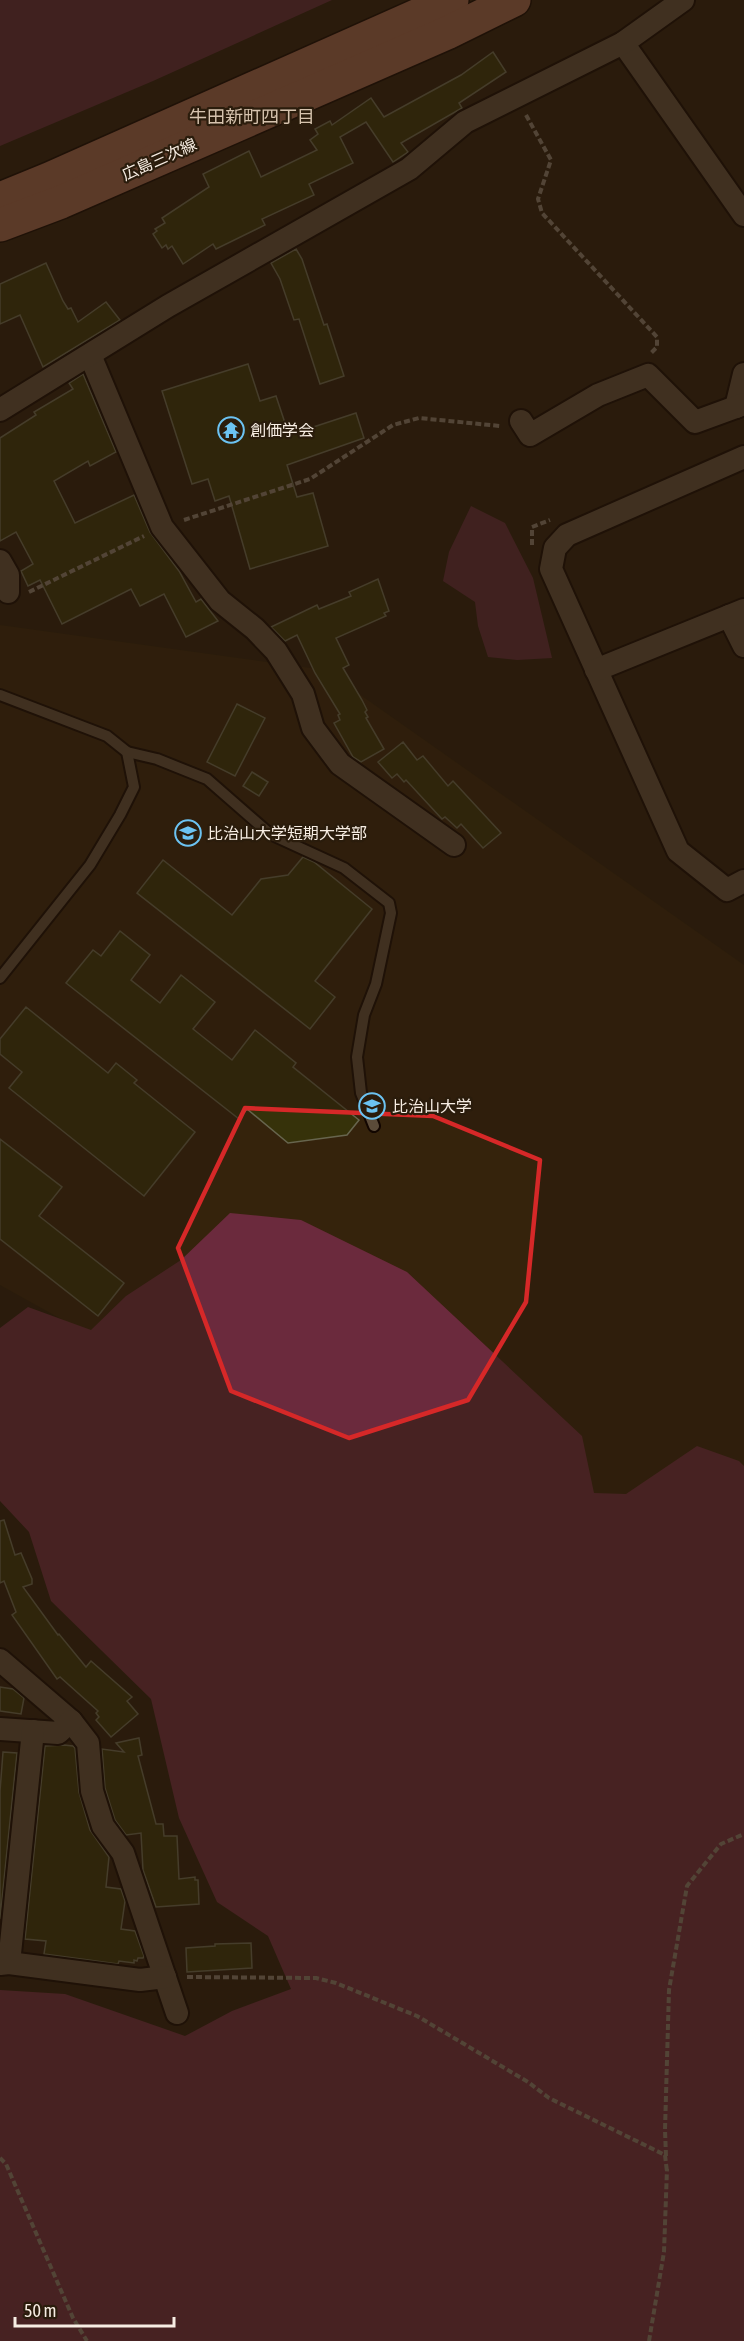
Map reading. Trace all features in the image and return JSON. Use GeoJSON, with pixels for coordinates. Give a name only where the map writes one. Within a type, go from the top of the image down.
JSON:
{"type":"FeatureCollection","features":[{"type":"Feature","properties":{"kind":"main road","name":"広島三次線"},"geometry":{"type":"LineString","coordinates":[[0,199],[452,0]]}},
{"type":"Feature","properties":{"kind":"main road","name":"広島三次線"},"geometry":{"type":"LineString","coordinates":[[0,225],[61,202],[436,38],[514,0]]}},
{"type":"Feature","properties":{"kind":"street"},"geometry":{"type":"LineString","coordinates":[[0,410],[168,306],[409,169],[465,122],[623,43],[683,0]]}},
{"type":"Feature","properties":{"kind":"street"},"geometry":{"type":"LineString","coordinates":[[623,43],[744,215]]}},
{"type":"Feature","properties":{"kind":"street"},"geometry":{"type":"LineString","coordinates":[[90,355],[172,524],[220,601],[255,629],[276,651],[303,694],[313,728],[340,764],[454,845]]}},
{"type":"Feature","properties":{"kind":"street"},"geometry":{"type":"LineString","coordinates":[[521,421],[530,435],[597,395],[648,375],[695,422],[740,405],[744,374]]}},
{"type":"Feature","properties":{"kind":"street"},"geometry":{"type":"LineString","coordinates":[[744,457],[567,535],[555,549],[551,569],[678,851],[727,890],[744,881]]}},
{"type":"Feature","properties":{"kind":"street"},"geometry":{"type":"LineString","coordinates":[[0,561],[8,575],[9,592]]}},
{"type":"Feature","properties":{"kind":"street"},"geometry":{"type":"LineString","coordinates":[[596,670],[737,613],[744,646]]}},
{"type":"Feature","properties":{"kind":"street"},"geometry":{"type":"LineString","coordinates":[[0,1659],[71,1721],[87,1743],[92,1791],[103,1826],[123,1853],[177,2013]]}},
{"type":"Feature","properties":{"kind":"street"},"geometry":{"type":"LineString","coordinates":[[0,1729],[58,1733],[71,1721]]}},
{"type":"Feature","properties":{"kind":"street"},"geometry":{"type":"LineString","coordinates":[[33,1731],[5,1963],[140,1980],[165,1977]]}},
{"type":"Feature","properties":{"kind":"lane"},"geometry":{"type":"LineString","coordinates":[[0,695],[107,736],[127,752],[157,759],[207,779],[270,834],[344,868],[389,903],[391,913],[376,984],[363,1015],[357,1058],[361,1094],[374,1126]]}},
{"type":"Feature","properties":{"kind":"lane"},"geometry":{"type":"LineString","coordinates":[[0,978],[90,865],[120,815],[134,787],[127,752]]}},
{"type":"Feature","properties":{"kind":"path"},"geometry":{"type":"LineString","coordinates":[[516,96],[551,160],[538,199],[542,213],[657,337],[657,347],[650,355],[640,359]]}},
{"type":"Feature","properties":{"kind":"path"},"geometry":{"type":"LineString","coordinates":[[9,592],[24,595],[172,524],[310,479],[393,425],[419,418],[497,427],[521,421]]}},
{"type":"Feature","properties":{"kind":"path"},"geometry":{"type":"LineString","coordinates":[[649,2341],[664,2252],[667,2172],[664,2130],[669,1990],[687,1886],[721,1844],[744,1834]]}},
{"type":"Feature","properties":{"kind":"path"},"geometry":{"type":"LineString","coordinates":[[165,1977],[316,1978],[336,1983],[417,2016],[528,2082],[549,2098],[665,2155],[667,2172]]}},
{"type":"Feature","properties":{"kind":"path"},"geometry":{"type":"LineString","coordinates":[[0,2158],[6,2164],[73,2318],[87,2341]]}},
{"type":"Feature","properties":{"kind":"highlighted area"},"geometry":{"type":"Polygon","coordinates":[[[245,1108],[433,1116],[540,1160],[526,1302],[468,1400],[349,1438],[231,1391],[178,1248],[245,1108]]]}},
{"type":"Feature","properties":{"kind":"shaded area"},"geometry":{"type":"Polygon","coordinates":[[[0,0],[332,0],[153,81],[0,146],[0,0]]]}},
{"type":"Feature","properties":{"kind":"shaded area"},"geometry":{"type":"Polygon","coordinates":[[[471,506],[505,523],[533,578],[552,658],[517,660],[488,657],[478,626],[475,602],[443,581],[449,552],[471,506]]]}},
{"type":"Feature","properties":{"kind":"shaded area","name":"比治山大学"},"geometry":{"type":"Polygon","coordinates":[[[0,625],[325,670],[744,965],[744,1491],[669,1571],[115,1349],[0,1285],[0,625]]]}},
{"type":"Feature","properties":{"kind":"shaded area"},"geometry":{"type":"Polygon","coordinates":[[[230,1213],[301,1220],[407,1272],[582,1436],[594,1493],[626,1494],[697,1446],[739,1461],[744,1466],[744,2341],[0,2341],[0,1990],[65,1994],[185,2036],[232,2011],[291,1989],[268,1936],[217,1902],[179,1818],[151,1699],[51,1601],[29,1532],[0,1501],[0,1328],[28,1307],[91,1330],[126,1296],[181,1260],[230,1213]]]}},
{"type":"Feature","properties":{"kind":"building"},"geometry":{"type":"Polygon","coordinates":[[[493,52],[506,72],[459,103],[462,108],[401,143],[408,152],[393,162],[366,122],[340,137],[353,163],[309,184],[314,195],[262,219],[265,225],[216,249],[213,244],[183,264],[172,246],[168,249],[166,245],[162,248],[153,234],[157,231],[155,229],[165,223],[162,218],[209,187],[203,174],[249,151],[261,177],[317,150],[310,140],[318,134],[315,129],[330,121],[332,125],[371,98],[384,117],[461,75],[493,52]]]}},
{"type":"Feature","properties":{"kind":"building"},"geometry":{"type":"Polygon","coordinates":[[[296,249],[302,259],[324,325],[327,324],[344,376],[320,384],[299,319],[294,320],[280,279],[271,263],[296,249]]]}},
{"type":"Feature","properties":{"kind":"building"},"geometry":{"type":"Polygon","coordinates":[[[46,263],[63,301],[68,309],[71,308],[78,322],[106,302],[120,320],[43,367],[20,315],[0,324],[0,284],[46,263]]]}},
{"type":"Feature","properties":{"kind":"building"},"geometry":{"type":"Polygon","coordinates":[[[248,364],[260,401],[276,396],[289,435],[356,413],[364,438],[287,465],[297,497],[313,493],[328,546],[250,569],[229,496],[215,501],[208,479],[192,484],[162,391],[248,364]]]}},
{"type":"Feature","properties":{"kind":"building"},"geometry":{"type":"Polygon","coordinates":[[[83,374],[116,452],[90,466],[88,461],[54,481],[75,523],[134,495],[150,532],[179,571],[196,602],[201,599],[218,621],[186,637],[164,594],[140,606],[131,589],[62,624],[40,580],[28,586],[21,571],[33,564],[16,532],[0,541],[0,438],[36,415],[34,412],[73,389],[69,383],[83,374]]]}},
{"type":"Feature","properties":{"kind":"building"},"geometry":{"type":"Polygon","coordinates":[[[378,579],[389,611],[384,613],[386,616],[336,638],[349,665],[343,668],[362,700],[367,710],[365,712],[368,717],[366,718],[384,749],[361,762],[353,757],[334,723],[340,720],[338,715],[340,714],[315,673],[297,635],[285,641],[271,627],[317,605],[319,609],[351,596],[349,592],[378,579]]]}},
{"type":"Feature","properties":{"kind":"building"},"geometry":{"type":"Polygon","coordinates":[[[237,704],[265,718],[235,776],[207,762],[237,704]]]}},
{"type":"Feature","properties":{"kind":"building"},"geometry":{"type":"Polygon","coordinates":[[[403,742],[417,760],[423,756],[448,786],[453,781],[501,833],[483,848],[461,824],[457,828],[445,817],[442,819],[406,780],[404,782],[397,774],[392,778],[378,762],[403,742]]]}},
{"type":"Feature","properties":{"kind":"building"},"geometry":{"type":"Polygon","coordinates":[[[252,772],[268,782],[259,796],[243,786],[252,772]]]}},
{"type":"Feature","properties":{"kind":"building"},"geometry":{"type":"Polygon","coordinates":[[[303,857],[314,862],[372,909],[315,981],[335,997],[310,1029],[137,893],[163,860],[232,915],[261,879],[288,875],[303,857]]]}},
{"type":"Feature","properties":{"kind":"building"},"geometry":{"type":"Polygon","coordinates":[[[120,931],[150,955],[131,980],[160,1003],[181,975],[215,1002],[193,1029],[232,1060],[255,1030],[296,1063],[293,1067],[359,1120],[347,1135],[288,1143],[247,1109],[239,1119],[66,983],[93,950],[101,956],[120,931]]]}},
{"type":"Feature","properties":{"kind":"building"},"geometry":{"type":"Polygon","coordinates":[[[26,1007],[108,1073],[116,1063],[137,1080],[134,1083],[195,1132],[144,1196],[9,1088],[22,1072],[0,1054],[0,1039],[26,1007]]]}},
{"type":"Feature","properties":{"kind":"building"},"geometry":{"type":"Polygon","coordinates":[[[0,1139],[62,1187],[39,1216],[124,1283],[98,1316],[0,1239],[0,1139]]]}},
{"type":"Feature","properties":{"kind":"building"},"geometry":{"type":"Polygon","coordinates":[[[4,1520],[15,1555],[21,1553],[32,1579],[32,1584],[23,1587],[58,1635],[86,1667],[91,1661],[132,1697],[127,1701],[138,1714],[111,1737],[96,1720],[99,1717],[96,1713],[98,1711],[60,1677],[57,1679],[12,1615],[16,1612],[4,1581],[0,1583],[0,1521],[4,1520]]]}},
{"type":"Feature","properties":{"kind":"building"},"geometry":{"type":"Polygon","coordinates":[[[0,1687],[13,1689],[24,1698],[21,1714],[0,1711],[0,1687]]]}},
{"type":"Feature","properties":{"kind":"building"},"geometry":{"type":"Polygon","coordinates":[[[139,1738],[142,1755],[138,1756],[156,1824],[163,1824],[164,1836],[177,1836],[179,1879],[195,1877],[195,1880],[198,1880],[199,1904],[156,1907],[143,1870],[141,1833],[126,1835],[115,1820],[105,1788],[102,1749],[124,1752],[116,1743],[139,1738]]]}},
{"type":"Feature","properties":{"kind":"building"},"geometry":{"type":"Polygon","coordinates":[[[64,1745],[75,1748],[79,1792],[90,1830],[109,1857],[106,1887],[121,1889],[125,1901],[121,1929],[135,1931],[144,1956],[138,1958],[137,1961],[134,1960],[134,1963],[119,1961],[118,1964],[44,1954],[46,1941],[25,1939],[45,1746],[64,1745]]]}},
{"type":"Feature","properties":{"kind":"building"},"geometry":{"type":"Polygon","coordinates":[[[3,1752],[17,1753],[0,1919],[0,1791],[3,1752]]]}},
{"type":"Feature","properties":{"kind":"building"},"geometry":{"type":"Polygon","coordinates":[[[251,1943],[252,1968],[187,1972],[186,1948],[251,1943]]]}},
{"type":"Feature","properties":{"kind":"place","name":"創価学会"},"geometry":{"type":"Point","coordinates":[231,430]}},
{"type":"Feature","properties":{"kind":"place","name":"比治山大学短期大学部"},"geometry":{"type":"Point","coordinates":[188,833]}},
{"type":"Feature","properties":{"kind":"place","name":"比治山大学"},"geometry":{"type":"Point","coordinates":[372,1106]}},
{"type":"Feature","properties":{"kind":"district","name":"牛田新町四丁目"},"geometry":{"type":"Point","coordinates":[252,117]}}]}
